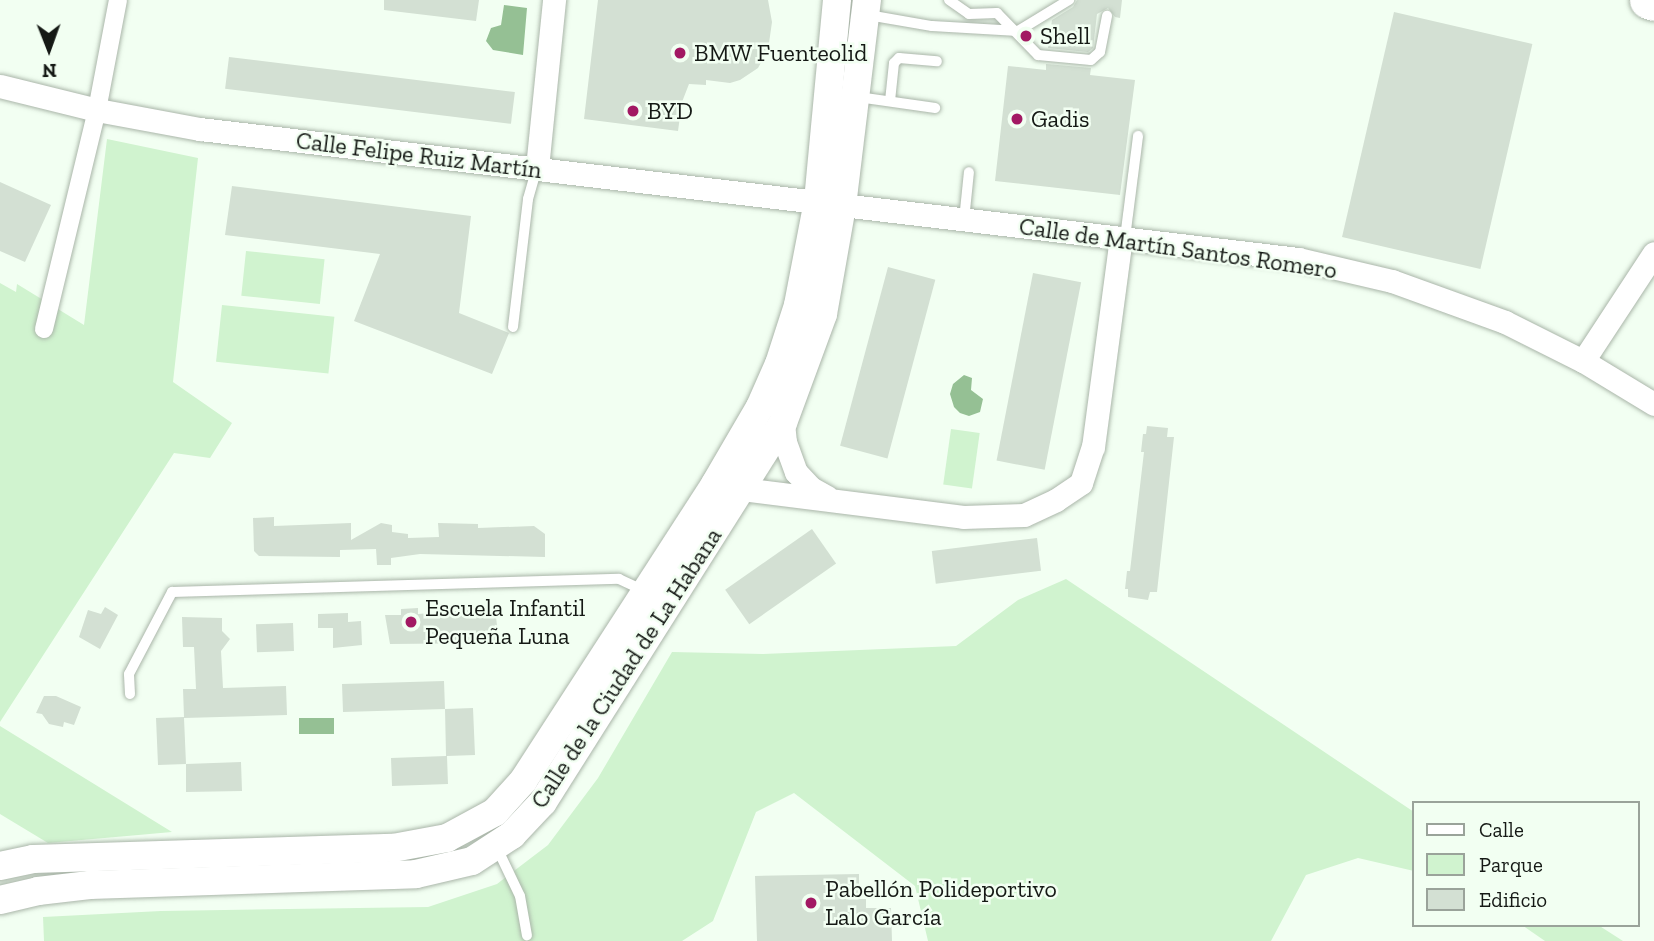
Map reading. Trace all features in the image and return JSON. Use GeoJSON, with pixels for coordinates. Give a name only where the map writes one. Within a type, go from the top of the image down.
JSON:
{"type":"FeatureCollection","features":[{"type":"Feature","properties":{"kind":"highway"},"geometry":{"type":"LineString","coordinates":[[1648,0],[1654,2]]}},
{"type":"Feature","properties":{"kind":"street"},"geometry":{"type":"LineString","coordinates":[[44,329],[97,110],[118,0]]}},
{"type":"Feature","properties":{"kind":"street"},"geometry":{"type":"LineString","coordinates":[[537,169],[554,0]]}},
{"type":"Feature","properties":{"kind":"street","name":"Calle de la Ciudad de La Habana"},"geometry":{"type":"LineString","coordinates":[[489,833],[543,802],[783,423],[823,314],[837,0]]}},
{"type":"Feature","properties":{"kind":"street","name":"Calle de la Ciudad de La Habana"},"geometry":{"type":"LineString","coordinates":[[0,900],[38,891],[90,885],[416,874],[461,864],[489,833],[646,591],[744,485],[760,407],[779,364],[830,204],[855,97],[866,7]]}},
{"type":"Feature","properties":{"kind":"street","name":"Calle Felipe Ruiz Martín"},"geometry":{"type":"LineString","coordinates":[[0,86],[97,110],[200,129],[830,204]]}},
{"type":"Feature","properties":{"kind":"street","name":"Calle de Martín Santos Romero"},"geometry":{"type":"LineString","coordinates":[[830,204],[1298,260],[1392,281],[1505,322],[1583,361],[1654,404]]}},
{"type":"Feature","properties":{"kind":"street"},"geometry":{"type":"LineString","coordinates":[[744,485],[963,517],[998,518],[1024,515],[1056,500],[1081,483],[1093,447],[1123,238]]}},
{"type":"Feature","properties":{"kind":"street"},"geometry":{"type":"LineString","coordinates":[[1583,361],[1650,267]]}},
{"type":"Feature","properties":{"kind":"street"},"geometry":{"type":"LineString","coordinates":[[783,423],[785,442],[796,472],[811,488],[830,499]]}},
{"type":"Feature","properties":{"kind":"street"},"geometry":{"type":"LineString","coordinates":[[0,866],[33,859],[393,848],[489,833]]}},
{"type":"Feature","properties":{"kind":"lane"},"geometry":{"type":"LineString","coordinates":[[949,0],[969,14],[997,13],[1018,31],[1038,55],[1091,60],[1100,52],[1107,16]]}},
{"type":"Feature","properties":{"kind":"lane"},"geometry":{"type":"LineString","coordinates":[[866,7],[932,26],[1018,31],[1069,0]]}},
{"type":"Feature","properties":{"kind":"lane"},"geometry":{"type":"LineString","coordinates":[[890,101],[894,63],[899,58],[937,61]]}},
{"type":"Feature","properties":{"kind":"lane"},"geometry":{"type":"LineString","coordinates":[[855,97],[935,108]]}},
{"type":"Feature","properties":{"kind":"lane"},"geometry":{"type":"LineString","coordinates":[[1123,238],[1138,136]]}},
{"type":"Feature","properties":{"kind":"lane"},"geometry":{"type":"LineString","coordinates":[[513,327],[528,199],[537,169]]}},
{"type":"Feature","properties":{"kind":"lane"},"geometry":{"type":"LineString","coordinates":[[964,220],[969,172]]}},
{"type":"Feature","properties":{"kind":"lane","name":"Calle de la Ciudad de La Habana"},"geometry":{"type":"LineString","coordinates":[[130,694],[129,674],[172,592],[619,579],[646,591]]}},
{"type":"Feature","properties":{"kind":"lane"},"geometry":{"type":"LineString","coordinates":[[489,833],[520,897],[527,935]]}},
{"type":"Feature","properties":{"kind":"green space"},"geometry":{"type":"Polygon","coordinates":[[[107,139],[198,158],[173,382],[232,423],[210,458],[174,453],[0,722],[0,283],[16,292],[17,284],[84,325],[107,139]]]}},
{"type":"Feature","properties":{"kind":"green space"},"geometry":{"type":"Polygon","coordinates":[[[246,251],[325,259],[320,304],[241,296],[246,251]]]}},
{"type":"Feature","properties":{"kind":"green space"},"geometry":{"type":"Polygon","coordinates":[[[222,305],[334,317],[328,373],[216,362],[222,305]]]}},
{"type":"Feature","properties":{"kind":"green space"},"geometry":{"type":"Polygon","coordinates":[[[951,429],[980,433],[972,488],[943,484],[951,429]]]}},
{"type":"Feature","properties":{"kind":"green space"},"geometry":{"type":"Polygon","coordinates":[[[1066,579],[1412,811],[1412,871],[1358,858],[1306,875],[1271,941],[928,941],[915,886],[794,793],[756,812],[713,921],[682,941],[44,941],[43,917],[161,911],[428,907],[497,884],[548,845],[598,778],[672,652],[763,654],[956,646],[1018,600],[1066,579]]]}},
{"type":"Feature","properties":{"kind":"green space"},"geometry":{"type":"Polygon","coordinates":[[[0,726],[172,832],[48,843],[0,814],[0,726]]]}},
{"type":"Feature","properties":{"kind":"green space"},"geometry":{"type":"Polygon","coordinates":[[[1525,927],[1601,927],[1623,941],[1545,941],[1525,927]]]}},
{"type":"Feature","properties":{"kind":"shaded area"},"geometry":{"type":"Polygon","coordinates":[[[504,5],[527,8],[523,55],[493,50],[486,41],[491,28],[501,25],[504,5]]]}},
{"type":"Feature","properties":{"kind":"shaded area"},"geometry":{"type":"Polygon","coordinates":[[[964,375],[972,378],[971,390],[983,399],[980,412],[969,416],[954,407],[950,394],[953,384],[964,375]]]}},
{"type":"Feature","properties":{"kind":"shaded area"},"geometry":{"type":"Polygon","coordinates":[[[299,718],[334,718],[334,734],[299,734],[299,718]]]}},
{"type":"Feature","properties":{"kind":"building"},"geometry":{"type":"Polygon","coordinates":[[[384,0],[479,0],[476,21],[384,10],[384,0]]]}},
{"type":"Feature","properties":{"kind":"building","name":"BMW Fuenteolid"},"geometry":{"type":"Polygon","coordinates":[[[598,0],[768,0],[772,22],[768,50],[758,68],[740,80],[730,83],[706,80],[706,85],[689,84],[682,102],[678,131],[584,119],[598,0]]]}},
{"type":"Feature","properties":{"kind":"building"},"geometry":{"type":"Polygon","coordinates":[[[1077,0],[1122,0],[1120,18],[1115,17],[1108,8],[1097,14],[1093,48],[1088,52],[1048,48],[1052,20],[1073,7],[1077,0]]]}},
{"type":"Feature","properties":{"kind":"building"},"geometry":{"type":"Polygon","coordinates":[[[1394,12],[1532,44],[1480,269],[1342,237],[1394,12]]]}},
{"type":"Feature","properties":{"kind":"building"},"geometry":{"type":"Polygon","coordinates":[[[229,57],[515,92],[511,124],[225,89],[229,57]]]}},
{"type":"Feature","properties":{"kind":"building"},"geometry":{"type":"Polygon","coordinates":[[[1046,64],[1091,68],[1090,75],[1135,80],[1120,195],[995,181],[1008,66],[1046,70],[1046,64]]]}},
{"type":"Feature","properties":{"kind":"building"},"geometry":{"type":"Polygon","coordinates":[[[0,182],[51,205],[25,262],[0,251],[0,182]]]}},
{"type":"Feature","properties":{"kind":"building"},"geometry":{"type":"Polygon","coordinates":[[[232,186],[471,216],[459,313],[509,333],[492,374],[354,321],[380,254],[225,235],[232,186]]]}},
{"type":"Feature","properties":{"kind":"building"},"geometry":{"type":"Polygon","coordinates":[[[888,267],[935,280],[887,458],[840,446],[888,267]]]}},
{"type":"Feature","properties":{"kind":"building"},"geometry":{"type":"Polygon","coordinates":[[[1033,273],[1081,282],[1045,470],[997,460],[1033,273]]]}},
{"type":"Feature","properties":{"kind":"building"},"geometry":{"type":"Polygon","coordinates":[[[1147,426],[1168,428],[1167,437],[1174,437],[1157,592],[1150,592],[1148,600],[1128,597],[1128,589],[1125,589],[1127,571],[1130,571],[1144,452],[1141,452],[1143,434],[1146,434],[1147,426]]]}},
{"type":"Feature","properties":{"kind":"building"},"geometry":{"type":"Polygon","coordinates":[[[274,517],[274,526],[351,523],[351,540],[381,523],[392,525],[392,532],[408,534],[408,538],[439,537],[438,523],[478,524],[478,528],[534,526],[545,534],[545,557],[420,554],[391,558],[391,565],[377,565],[376,549],[340,550],[340,557],[259,556],[254,551],[253,518],[274,517]]]}},
{"type":"Feature","properties":{"kind":"building"},"geometry":{"type":"Polygon","coordinates":[[[812,529],[836,563],[749,624],[725,590],[812,529]]]}},
{"type":"Feature","properties":{"kind":"building"},"geometry":{"type":"Polygon","coordinates":[[[1037,538],[1041,571],[936,584],[932,551],[1037,538]]]}},
{"type":"Feature","properties":{"kind":"building"},"geometry":{"type":"Polygon","coordinates":[[[105,607],[118,615],[100,649],[79,637],[88,610],[101,614],[105,607]]]}},
{"type":"Feature","properties":{"kind":"building"},"geometry":{"type":"Polygon","coordinates":[[[418,608],[418,614],[495,608],[499,643],[390,644],[385,615],[401,615],[401,609],[418,608]]]}},
{"type":"Feature","properties":{"kind":"building"},"geometry":{"type":"Polygon","coordinates":[[[348,613],[348,622],[361,621],[362,645],[333,648],[333,628],[318,628],[318,614],[348,613]]]}},
{"type":"Feature","properties":{"kind":"building"},"geometry":{"type":"Polygon","coordinates":[[[182,617],[222,618],[222,631],[230,639],[221,651],[223,688],[286,686],[287,715],[184,718],[186,764],[158,765],[156,718],[184,717],[183,689],[196,689],[194,647],[183,647],[182,617]]]}},
{"type":"Feature","properties":{"kind":"building"},"geometry":{"type":"Polygon","coordinates":[[[293,623],[294,651],[257,652],[256,624],[293,623]]]}},
{"type":"Feature","properties":{"kind":"building"},"geometry":{"type":"Polygon","coordinates":[[[444,681],[445,709],[343,712],[342,684],[444,681]]]}},
{"type":"Feature","properties":{"kind":"building"},"geometry":{"type":"Polygon","coordinates":[[[44,696],[56,696],[81,707],[74,725],[64,722],[63,727],[49,724],[42,714],[36,713],[44,696]]]}},
{"type":"Feature","properties":{"kind":"building"},"geometry":{"type":"Polygon","coordinates":[[[473,708],[475,755],[447,756],[448,784],[392,786],[391,758],[446,756],[445,709],[473,708]]]}},
{"type":"Feature","properties":{"kind":"building"},"geometry":{"type":"Polygon","coordinates":[[[241,762],[242,791],[186,792],[186,764],[241,762]]]}},
{"type":"Feature","properties":{"kind":"building","name":"Pabellón Polideportivo Lalo García"},"geometry":{"type":"Polygon","coordinates":[[[859,874],[859,899],[866,899],[866,908],[891,908],[892,941],[757,941],[755,876],[859,874]]]}},
{"type":"Feature","properties":{"kind":"place","name":"Shell"},"geometry":{"type":"Point","coordinates":[1026,36]}},
{"type":"Feature","properties":{"kind":"place","name":"BMW Fuenteolid"},"geometry":{"type":"Point","coordinates":[680,53]}},
{"type":"Feature","properties":{"kind":"place","name":"BYD"},"geometry":{"type":"Point","coordinates":[633,111]}},
{"type":"Feature","properties":{"kind":"place","name":"Gadis"},"geometry":{"type":"Point","coordinates":[1017,119]}},
{"type":"Feature","properties":{"kind":"place","name":"Escuela Infantil Pequeña Luna"},"geometry":{"type":"Point","coordinates":[411,622]}},
{"type":"Feature","properties":{"kind":"place","name":"Pabellón Polideportivo Lalo García"},"geometry":{"type":"Point","coordinates":[811,903]}}]}
